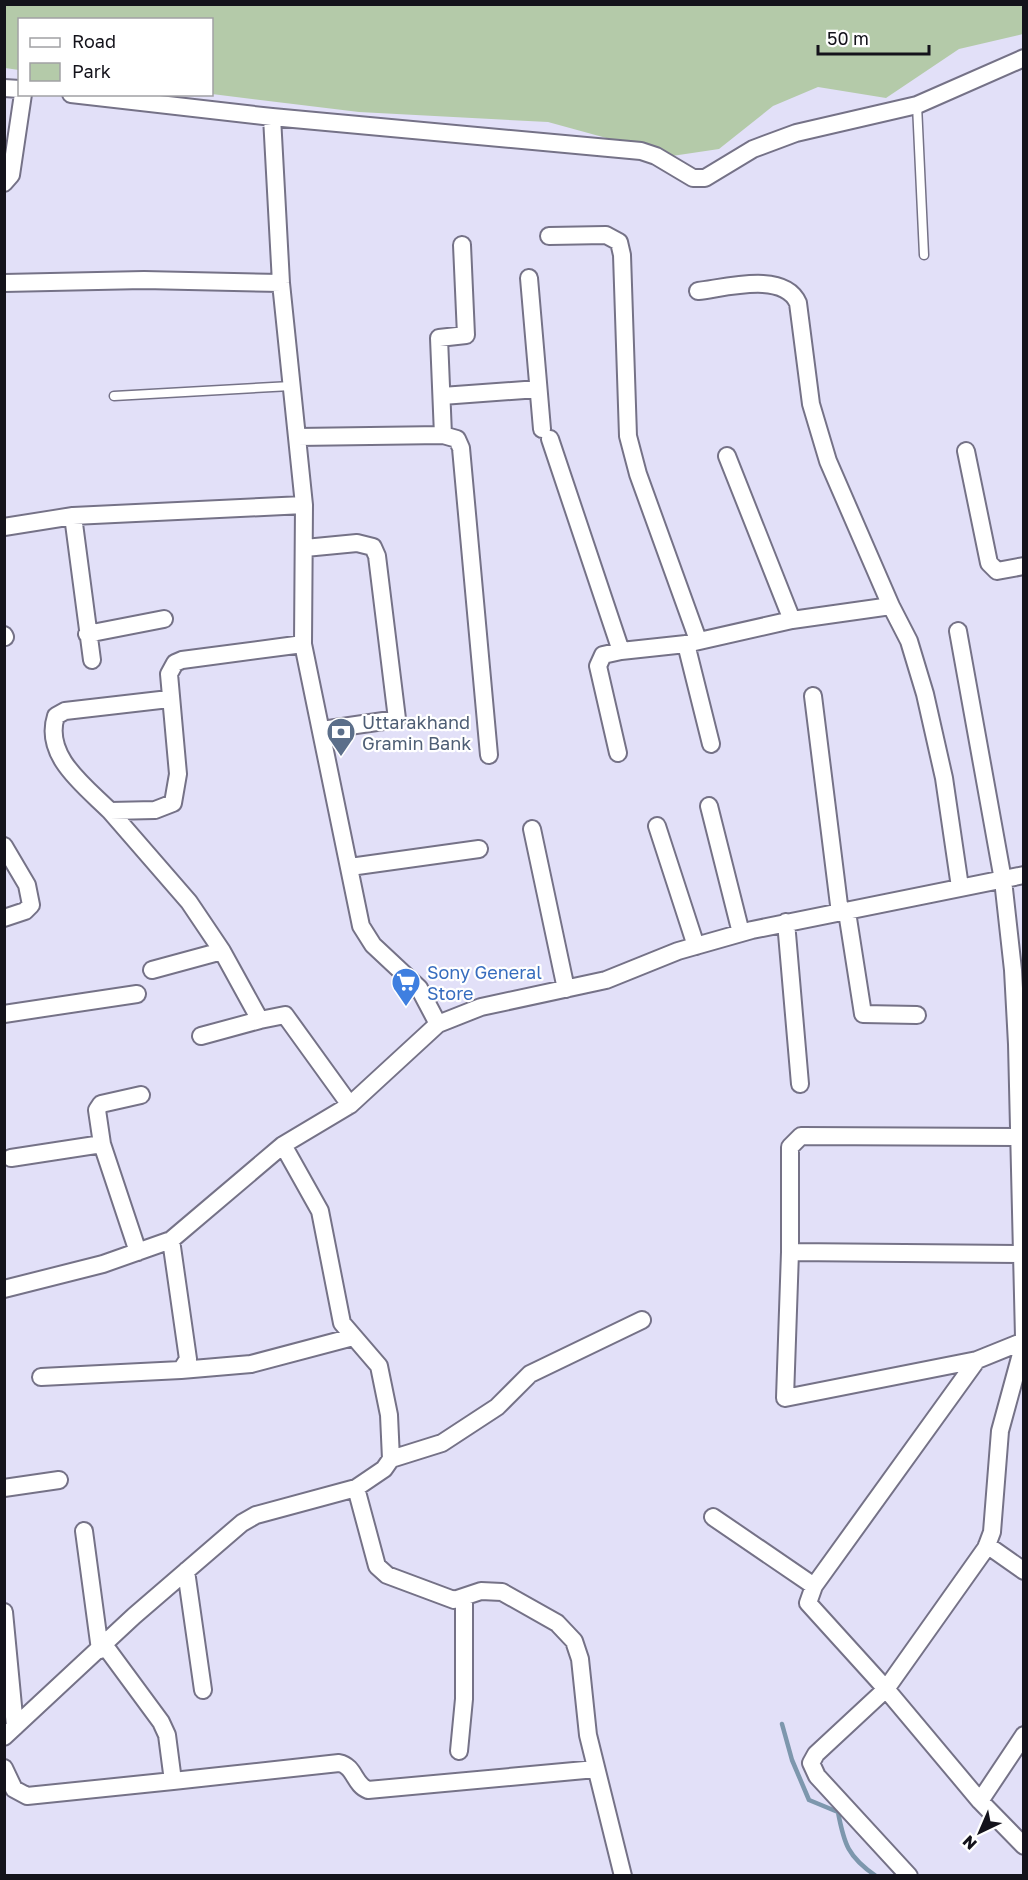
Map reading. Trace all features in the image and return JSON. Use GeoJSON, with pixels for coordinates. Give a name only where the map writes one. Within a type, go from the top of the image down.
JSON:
{"type":"FeatureCollection","features":[{"type":"Feature","properties":{"kind":"street"},"geometry":{"type":"LineString","coordinates":[[88,96],[272,117],[641,151],[656,156],[693,178],[705,178],[753,149],[796,133],[917,105],[1023,58]]}},
{"type":"Feature","properties":{"kind":"street"},"geometry":{"type":"LineString","coordinates":[[4,183],[11,175],[23,96]]}},
{"type":"Feature","properties":{"kind":"street"},"geometry":{"type":"LineString","coordinates":[[272,117],[281,283],[304,505],[305,548],[301,587],[303,644],[364,935],[418,988],[438,1024]]}},
{"type":"Feature","properties":{"kind":"street"},"geometry":{"type":"LineString","coordinates":[[549,236],[606,234],[619,242],[628,436],[692,642],[711,744]]}},
{"type":"Feature","properties":{"kind":"street"},"geometry":{"type":"LineString","coordinates":[[443,435],[439,338],[462,337],[466,332],[462,245]]}},
{"type":"Feature","properties":{"kind":"street"},"geometry":{"type":"LineString","coordinates":[[529,278],[538,389],[546,434],[621,651]]}},
{"type":"Feature","properties":{"kind":"street"},"geometry":{"type":"LineString","coordinates":[[4,283],[144,280],[281,283]]}},
{"type":"Feature","properties":{"kind":"street"},"geometry":{"type":"LineString","coordinates":[[698,291],[763,283],[784,287],[795,296],[811,404],[828,461],[891,606],[909,641],[926,694],[944,778],[960,888]]}},
{"type":"Feature","properties":{"kind":"street"},"geometry":{"type":"LineString","coordinates":[[442,396],[538,389]]}},
{"type":"Feature","properties":{"kind":"street"},"geometry":{"type":"LineString","coordinates":[[297,437],[443,435],[457,440],[461,448],[489,755]]}},
{"type":"Feature","properties":{"kind":"street"},"geometry":{"type":"LineString","coordinates":[[966,451],[989,563],[997,571],[1023,566]]}},
{"type":"Feature","properties":{"kind":"street"},"geometry":{"type":"LineString","coordinates":[[727,456],[792,620]]}},
{"type":"Feature","properties":{"kind":"street"},"geometry":{"type":"LineString","coordinates":[[4,527],[73,516],[304,505]]}},
{"type":"Feature","properties":{"kind":"street"},"geometry":{"type":"LineString","coordinates":[[73,516],[92,660]]}},
{"type":"Feature","properties":{"kind":"street"},"geometry":{"type":"LineString","coordinates":[[305,548],[357,543],[373,548],[377,556],[397,719],[322,730]]}},
{"type":"Feature","properties":{"kind":"street"},"geometry":{"type":"LineString","coordinates":[[618,753],[598,666],[603,655],[692,642],[792,620],[891,606]]}},
{"type":"Feature","properties":{"kind":"street"},"geometry":{"type":"LineString","coordinates":[[87,634],[165,619]]}},
{"type":"Feature","properties":{"kind":"street"},"geometry":{"type":"LineString","coordinates":[[909,1875],[817,1776],[812,1763],[816,1754],[886,1689],[987,1545],[992,1532],[1000,1431],[1023,1340],[1017,1137],[1017,1044],[1013,970],[1003,880],[958,631]]}},
{"type":"Feature","properties":{"kind":"street"},"geometry":{"type":"LineString","coordinates":[[110,811],[155,810],[173,803],[178,774],[169,699],[170,669],[182,660],[303,644]]}},
{"type":"Feature","properties":{"kind":"street"},"geometry":{"type":"LineString","coordinates":[[813,696],[843,913],[863,1014],[917,1016]]}},
{"type":"Feature","properties":{"kind":"street"},"geometry":{"type":"LineString","coordinates":[[169,699],[65,711],[56,716],[52,738],[63,761],[189,902],[222,951],[261,1020]]}},
{"type":"Feature","properties":{"kind":"street"},"geometry":{"type":"LineString","coordinates":[[709,806],[741,933]]}},
{"type":"Feature","properties":{"kind":"street"},"geometry":{"type":"LineString","coordinates":[[657,826],[696,946]]}},
{"type":"Feature","properties":{"kind":"street"},"geometry":{"type":"LineString","coordinates":[[532,829],[566,989]]}},
{"type":"Feature","properties":{"kind":"street"},"geometry":{"type":"LineString","coordinates":[[4,846],[27,885],[32,905],[25,911],[4,918]]}},
{"type":"Feature","properties":{"kind":"street"},"geometry":{"type":"LineString","coordinates":[[350,867],[479,849]]}},
{"type":"Feature","properties":{"kind":"street"},"geometry":{"type":"LineString","coordinates":[[4,1289],[103,1264],[171,1240],[283,1145],[350,1105],[438,1024],[481,1007],[606,980],[696,946],[741,933],[1023,875]]}},
{"type":"Feature","properties":{"kind":"street"},"geometry":{"type":"LineString","coordinates":[[786,922],[800,1084]]}},
{"type":"Feature","properties":{"kind":"street"},"geometry":{"type":"LineString","coordinates":[[152,970],[222,951]]}},
{"type":"Feature","properties":{"kind":"street"},"geometry":{"type":"LineString","coordinates":[[4,1014],[137,994]]}},
{"type":"Feature","properties":{"kind":"street"},"geometry":{"type":"LineString","coordinates":[[201,1036],[282,1014],[286,1016],[350,1105]]}},
{"type":"Feature","properties":{"kind":"street"},"geometry":{"type":"LineString","coordinates":[[138,1252],[102,1144],[98,1107],[102,1104],[141,1095]]}},
{"type":"Feature","properties":{"kind":"street"},"geometry":{"type":"LineString","coordinates":[[1017,1137],[801,1136],[790,1147],[790,1252],[783,1394],[787,1399],[977,1360],[1023,1340]]}},
{"type":"Feature","properties":{"kind":"street"},"geometry":{"type":"LineString","coordinates":[[11,1158],[102,1144]]}},
{"type":"Feature","properties":{"kind":"street"},"geometry":{"type":"LineString","coordinates":[[283,1145],[320,1211],[340,1318],[353,1337],[379,1366],[382,1373],[389,1415],[391,1459]]}},
{"type":"Feature","properties":{"kind":"street"},"geometry":{"type":"LineString","coordinates":[[171,1240],[188,1359],[182,1370]]}},
{"type":"Feature","properties":{"kind":"street"},"geometry":{"type":"LineString","coordinates":[[790,1252],[1020,1254]]}},
{"type":"Feature","properties":{"kind":"street"},"geometry":{"type":"LineString","coordinates":[[10,1732],[186,1571],[233,1530],[256,1515],[356,1488],[384,1469],[391,1459],[442,1443],[497,1407],[530,1374],[642,1320]]}},
{"type":"Feature","properties":{"kind":"street"},"geometry":{"type":"LineString","coordinates":[[41,1377],[251,1364],[353,1337]]}},
{"type":"Feature","properties":{"kind":"street"},"geometry":{"type":"LineString","coordinates":[[977,1360],[814,1586],[809,1605],[886,1689],[980,1801],[1023,1846]]}},
{"type":"Feature","properties":{"kind":"street"},"geometry":{"type":"LineString","coordinates":[[4,1488],[59,1480]]}},
{"type":"Feature","properties":{"kind":"street"},"geometry":{"type":"LineString","coordinates":[[356,1488],[380,1570],[454,1600],[464,1599],[481,1591],[502,1592],[556,1623],[574,1641],[580,1659],[587,1725],[596,1769],[623,1875]]}},
{"type":"Feature","properties":{"kind":"street"},"geometry":{"type":"LineString","coordinates":[[713,1517],[814,1586]]}},
{"type":"Feature","properties":{"kind":"street"},"geometry":{"type":"LineString","coordinates":[[84,1531],[102,1648],[165,1728],[173,1781]]}},
{"type":"Feature","properties":{"kind":"street"},"geometry":{"type":"LineString","coordinates":[[987,1545],[1023,1571]]}},
{"type":"Feature","properties":{"kind":"street"},"geometry":{"type":"LineString","coordinates":[[186,1571],[203,1690]]}},
{"type":"Feature","properties":{"kind":"street"},"geometry":{"type":"LineString","coordinates":[[459,1751],[464,1699],[464,1599]]}},
{"type":"Feature","properties":{"kind":"street"},"geometry":{"type":"LineString","coordinates":[[4,1612],[10,1732]]}},
{"type":"Feature","properties":{"kind":"street"},"geometry":{"type":"LineString","coordinates":[[980,1801],[1023,1735]]}},
{"type":"Feature","properties":{"kind":"street"},"geometry":{"type":"LineString","coordinates":[[4,1768],[14,1789],[27,1796],[339,1762],[347,1765],[362,1788],[368,1790],[596,1769]]}},
{"type":"Feature","properties":{"kind":"lane"},"geometry":{"type":"LineString","coordinates":[[917,105],[924,255]]}},
{"type":"Feature","properties":{"kind":"lane"},"geometry":{"type":"LineString","coordinates":[[114,396],[291,386]]}},
{"type":"Feature","properties":{"kind":"green space"},"geometry":{"type":"Polygon","coordinates":[[[5,5],[1023,5],[1023,34],[959,49],[886,98],[818,87],[773,106],[719,149],[672,156],[548,122],[359,112],[213,94],[213,18],[18,18],[18,70],[5,68],[5,5]]]}},
{"type":"Feature","properties":{"kind":"waterway"},"geometry":{"type":"LineString","coordinates":[[782,1724],[792,1760],[809,1800],[838,1812],[845,1841],[853,1856],[876,1876]]}},
{"type":"Feature","properties":{"kind":"place","name":"Uttarakhand Gramin Bank"},"geometry":{"type":"Point","coordinates":[341,758]}},
{"type":"Feature","properties":{"kind":"place","name":"Sony General Store"},"geometry":{"type":"Point","coordinates":[406,1008]}}]}
